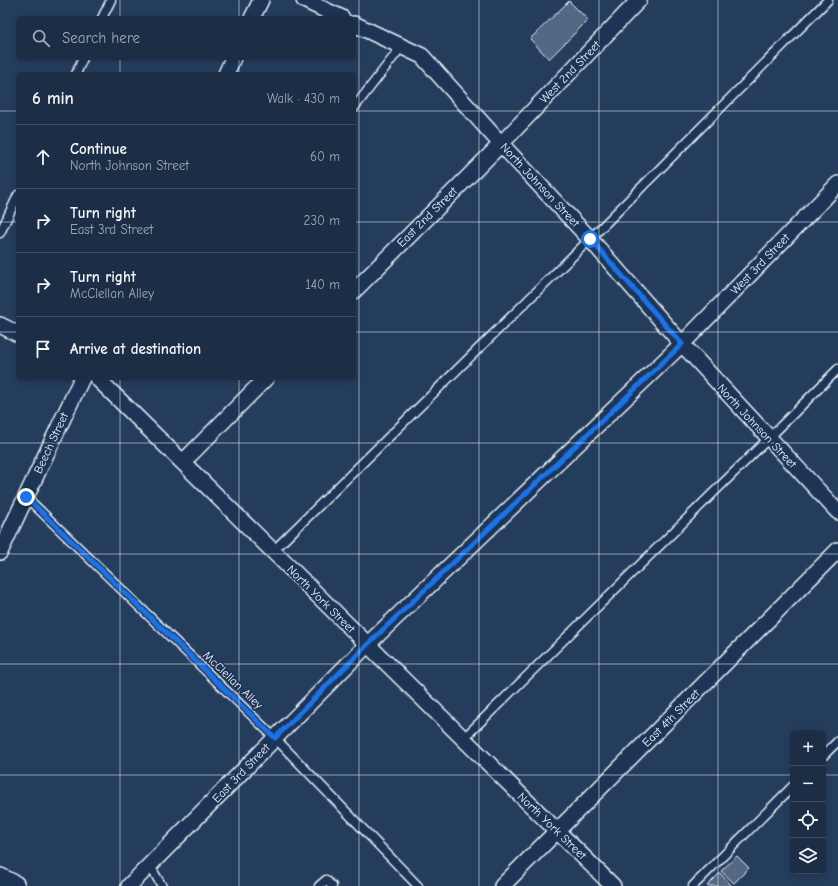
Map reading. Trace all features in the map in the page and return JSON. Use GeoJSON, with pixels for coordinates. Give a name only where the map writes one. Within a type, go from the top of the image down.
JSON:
{"type":"FeatureCollection","features":[{"type":"Feature","properties":{"kind":"street"},"geometry":{"type":"LineString","coordinates":[[253,16],[261,0]]}},
{"type":"Feature","properties":{"kind":"street"},"geometry":{"type":"LineString","coordinates":[[304,0],[338,16]]}},
{"type":"Feature","properties":{"kind":"street","name":"West 2nd Street"},"geometry":{"type":"LineString","coordinates":[[501,144],[639,0]]}},
{"type":"Feature","properties":{"kind":"street","name":"North Johnson Street"},"geometry":{"type":"LineString","coordinates":[[356,25],[422,56],[501,144],[590,239],[682,344],[838,512]]}},
{"type":"Feature","properties":{"kind":"street"},"geometry":{"type":"LineString","coordinates":[[227,72],[232,60]]}},
{"type":"Feature","properties":{"kind":"street","name":"East 2nd Street"},"geometry":{"type":"LineString","coordinates":[[356,289],[501,144]]}},
{"type":"Feature","properties":{"kind":"street","name":"West 3rd Street"},"geometry":{"type":"LineString","coordinates":[[682,344],[838,184]]}},
{"type":"Feature","properties":{"kind":"street"},"geometry":{"type":"LineString","coordinates":[[0,325],[16,333]]}},
{"type":"Feature","properties":{"kind":"street","name":"East 3rd Street"},"geometry":{"type":"LineString","coordinates":[[129,886],[367,645],[682,344]]}},
{"type":"Feature","properties":{"kind":"street","name":"Beech Street"},"geometry":{"type":"LineString","coordinates":[[0,552],[81,380]]}},
{"type":"Feature","properties":{"kind":"street","name":"North York Street"},"geometry":{"type":"LineString","coordinates":[[99,380],[613,886]]}},
{"type":"Feature","properties":{"kind":"street"},"geometry":{"type":"LineString","coordinates":[[182,462],[264,380]]}},
{"type":"Feature","properties":{"kind":"street","name":"East 4th Street"},"geometry":{"type":"LineString","coordinates":[[502,886],[558,832],[838,550]]}},
{"type":"Feature","properties":{"kind":"street"},"geometry":{"type":"LineString","coordinates":[[0,879],[14,886]]}},
{"type":"Feature","properties":{"kind":"lane"},"geometry":{"type":"LineString","coordinates":[[103,16],[111,0]]}},
{"type":"Feature","properties":{"kind":"lane"},"geometry":{"type":"LineString","coordinates":[[273,552],[590,239],[828,0]]}},
{"type":"Feature","properties":{"kind":"lane"},"geometry":{"type":"LineString","coordinates":[[356,105],[402,46]]}},
{"type":"Feature","properties":{"kind":"lane"},"geometry":{"type":"LineString","coordinates":[[77,72],[82,60]]}},
{"type":"Feature","properties":{"kind":"lane"},"geometry":{"type":"LineString","coordinates":[[0,233],[16,199]]}},
{"type":"Feature","properties":{"kind":"lane"},"geometry":{"type":"LineString","coordinates":[[463,739],[838,369]]}},
{"type":"Feature","properties":{"kind":"lane","name":"McClellan Alley"},"geometry":{"type":"LineString","coordinates":[[26,497],[275,738],[418,886]]}},
{"type":"Feature","properties":{"kind":"lane"},"geometry":{"type":"LineString","coordinates":[[826,753],[838,741]]}},
{"type":"Feature","properties":{"kind":"lane"},"geometry":{"type":"LineString","coordinates":[[693,886],[790,789]]}},
{"type":"Feature","properties":{"kind":"lane"},"geometry":{"type":"LineString","coordinates":[[150,866],[162,886]]}},
{"type":"Feature","properties":{"kind":"lane"},"geometry":{"type":"LineString","coordinates":[[319,886],[326,880],[332,886]]}},
{"type":"Feature","properties":{"kind":"building"},"geometry":{"type":"Polygon","coordinates":[[[569,1],[588,20],[549,59],[530,39],[569,1]]]}},
{"type":"Feature","properties":{"kind":"building"},"geometry":{"type":"Polygon","coordinates":[[[737,856],[749,868],[734,883],[721,871],[737,856]]]}},
{"type":"Feature","properties":{"kind":"building"},"geometry":{"type":"Polygon","coordinates":[[[720,873],[732,886],[707,886],[720,873]]]}},
{"type":"Feature","properties":{"kind":"route"},"geometry":{"type":"LineString","coordinates":[[26,497],[275,738],[367,645],[682,344],[590,239]]}}]}
